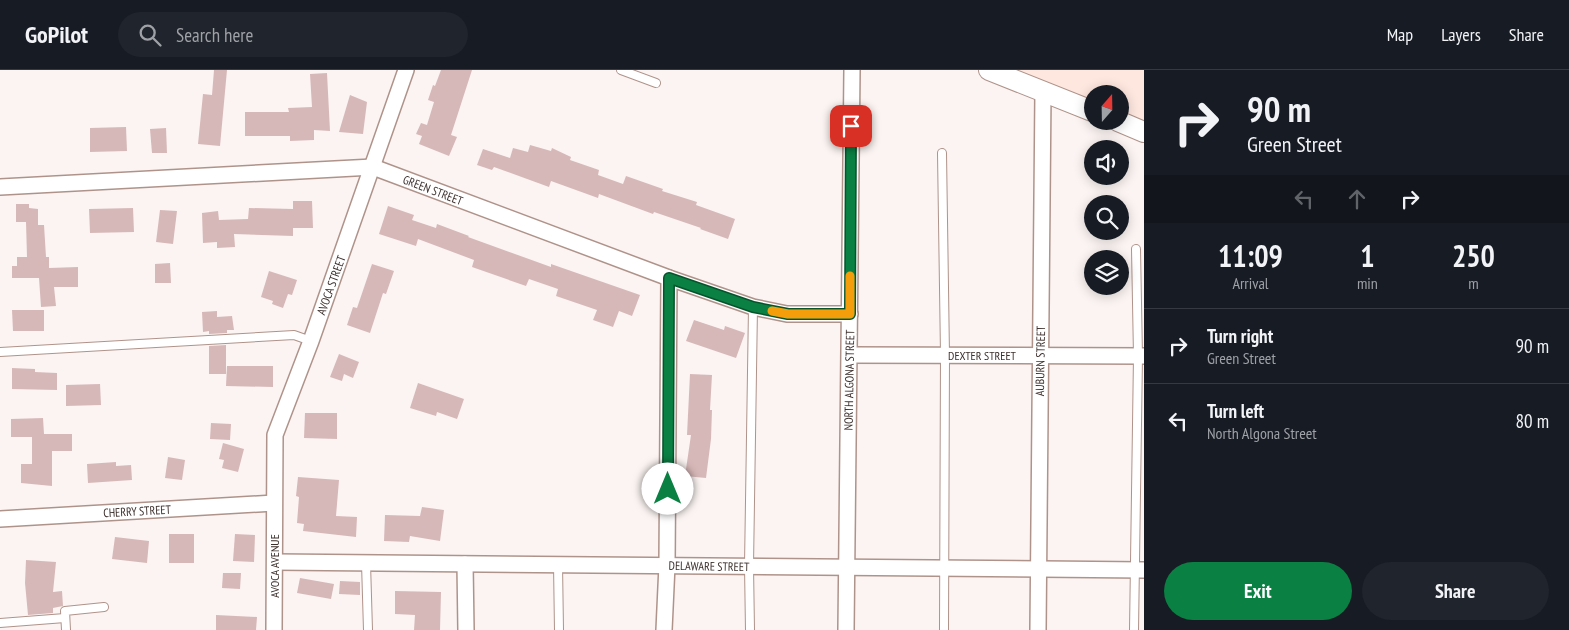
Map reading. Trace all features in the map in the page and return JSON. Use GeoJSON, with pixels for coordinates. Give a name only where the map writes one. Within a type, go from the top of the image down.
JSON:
{"type":"FeatureCollection","features":[{"type":"Feature","properties":{"kind":"street","name":"AVOCA STREET"},"geometry":{"type":"LineString","coordinates":[[274,503],[275,435],[311,342],[406,70]]}},
{"type":"Feature","properties":{"kind":"street","name":"NORTH ALGONA STREET"},"geometry":{"type":"LineString","coordinates":[[846,630],[852,70]]}},
{"type":"Feature","properties":{"kind":"street"},"geometry":{"type":"LineString","coordinates":[[989,70],[1084,108]]}},
{"type":"Feature","properties":{"kind":"street","name":"AUBURN STREET"},"geometry":{"type":"LineString","coordinates":[[1038,630],[1043,92]]}},
{"type":"Feature","properties":{"kind":"street"},"geometry":{"type":"LineString","coordinates":[[1129,126],[1144,132]]}},
{"type":"Feature","properties":{"kind":"street","name":"GREEN STREET"},"geometry":{"type":"LineString","coordinates":[[0,187],[373,167],[669,278],[753,307],[788,314],[850,314]]}},
{"type":"Feature","properties":{"kind":"street"},"geometry":{"type":"LineString","coordinates":[[664,630],[667,565],[669,278]]}},
{"type":"Feature","properties":{"kind":"street","name":"DEXTER STREET"},"geometry":{"type":"LineString","coordinates":[[850,355],[1141,356]]}},
{"type":"Feature","properties":{"kind":"street","name":"CHERRY STREET"},"geometry":{"type":"LineString","coordinates":[[0,518],[274,503]]}},
{"type":"Feature","properties":{"kind":"street","name":"AVOCA AVENUE"},"geometry":{"type":"LineString","coordinates":[[274,503],[274,630]]}},
{"type":"Feature","properties":{"kind":"street","name":"DELAWARE STREET"},"geometry":{"type":"LineString","coordinates":[[274,562],[1139,570]]}},
{"type":"Feature","properties":{"kind":"street"},"geometry":{"type":"LineString","coordinates":[[466,564],[466,630]]}},
{"type":"Feature","properties":{"kind":"lane"},"geometry":{"type":"LineString","coordinates":[[621,70],[656,83]]}},
{"type":"Feature","properties":{"kind":"lane"},"geometry":{"type":"LineString","coordinates":[[942,153],[945,355],[944,630]]}},
{"type":"Feature","properties":{"kind":"lane"},"geometry":{"type":"LineString","coordinates":[[1134,630],[1139,570],[1141,356],[1136,249]]}},
{"type":"Feature","properties":{"kind":"lane"},"geometry":{"type":"LineString","coordinates":[[750,630],[749,566],[753,307]]}},
{"type":"Feature","properties":{"kind":"lane"},"geometry":{"type":"LineString","coordinates":[[0,352],[294,335],[311,342]]}},
{"type":"Feature","properties":{"kind":"lane"},"geometry":{"type":"LineString","coordinates":[[366,562],[368,630]]}},
{"type":"Feature","properties":{"kind":"lane"},"geometry":{"type":"LineString","coordinates":[[558,564],[558,630]]}},
{"type":"Feature","properties":{"kind":"lane"},"geometry":{"type":"LineString","coordinates":[[66,630],[65,611],[104,607]]}},
{"type":"Feature","properties":{"kind":"lane"},"geometry":{"type":"LineString","coordinates":[[0,623],[65,618]]}},
{"type":"Feature","properties":{"kind":"shaded area"},"geometry":{"type":"Polygon","coordinates":[[[982,70],[1144,70],[1144,132],[1129,125],[1129,85],[1084,85],[1084,109],[982,70]]]}},
{"type":"Feature","properties":{"kind":"building"},"geometry":{"type":"Polygon","coordinates":[[[214,70],[227,70],[220,146],[198,144],[203,94],[212,95],[214,70]]]}},
{"type":"Feature","properties":{"kind":"building"},"geometry":{"type":"Polygon","coordinates":[[[441,70],[472,70],[451,135],[457,137],[449,156],[419,144],[422,136],[416,134],[421,123],[427,125],[434,102],[428,100],[441,70]]]}},
{"type":"Feature","properties":{"kind":"building"},"geometry":{"type":"Polygon","coordinates":[[[327,73],[330,131],[314,130],[314,140],[290,141],[290,136],[245,136],[245,112],[289,112],[288,108],[312,107],[310,74],[327,73]]]}},
{"type":"Feature","properties":{"kind":"building"},"geometry":{"type":"Polygon","coordinates":[[[350,95],[367,102],[363,134],[339,132],[350,95]]]}},
{"type":"Feature","properties":{"kind":"building"},"geometry":{"type":"Polygon","coordinates":[[[126,127],[127,151],[90,152],[90,128],[126,127]]]}},
{"type":"Feature","properties":{"kind":"building"},"geometry":{"type":"Polygon","coordinates":[[[166,128],[167,153],[152,153],[150,129],[166,128]]]}},
{"type":"Feature","properties":{"kind":"building"},"geometry":{"type":"Polygon","coordinates":[[[530,145],[551,151],[552,148],[571,157],[570,160],[599,170],[598,175],[623,184],[626,176],[663,189],[662,191],[697,202],[696,205],[735,219],[728,239],[599,194],[598,198],[551,181],[549,187],[494,167],[492,170],[477,165],[483,149],[510,158],[513,148],[528,152],[530,145]]]}},
{"type":"Feature","properties":{"kind":"building"},"geometry":{"type":"Polygon","coordinates":[[[293,201],[312,201],[313,228],[293,228],[293,236],[234,234],[235,247],[217,248],[217,242],[203,243],[202,213],[218,211],[219,220],[248,219],[249,208],[293,209],[293,201]]]}},
{"type":"Feature","properties":{"kind":"building"},"geometry":{"type":"Polygon","coordinates":[[[16,204],[29,204],[29,208],[38,209],[38,225],[44,225],[46,257],[49,257],[49,268],[78,267],[78,287],[54,287],[56,306],[41,307],[39,278],[12,278],[12,266],[17,266],[17,257],[27,257],[26,222],[16,222],[16,204]]]}},
{"type":"Feature","properties":{"kind":"building"},"geometry":{"type":"Polygon","coordinates":[[[388,206],[414,215],[412,220],[436,228],[437,224],[551,267],[551,264],[640,295],[632,316],[619,311],[613,327],[593,320],[597,310],[556,296],[558,289],[529,279],[526,286],[472,267],[474,260],[418,239],[416,246],[379,234],[388,206]]]}},
{"type":"Feature","properties":{"kind":"building"},"geometry":{"type":"Polygon","coordinates":[[[133,208],[134,232],[90,233],[89,209],[133,208]]]}},
{"type":"Feature","properties":{"kind":"building"},"geometry":{"type":"Polygon","coordinates":[[[160,210],[177,211],[173,244],[156,242],[160,210]]]}},
{"type":"Feature","properties":{"kind":"building"},"geometry":{"type":"Polygon","coordinates":[[[170,263],[171,283],[155,283],[155,264],[170,263]]]}},
{"type":"Feature","properties":{"kind":"building"},"geometry":{"type":"Polygon","coordinates":[[[372,264],[394,271],[386,294],[383,293],[370,333],[347,325],[353,307],[357,308],[372,264]]]}},
{"type":"Feature","properties":{"kind":"building"},"geometry":{"type":"Polygon","coordinates":[[[269,271],[297,280],[292,295],[288,294],[283,308],[272,304],[273,301],[261,297],[269,271]]]}},
{"type":"Feature","properties":{"kind":"building"},"geometry":{"type":"Polygon","coordinates":[[[12,310],[44,310],[44,331],[13,331],[12,310]]]}},
{"type":"Feature","properties":{"kind":"building"},"geometry":{"type":"Polygon","coordinates":[[[217,311],[217,317],[232,316],[234,330],[227,330],[227,333],[209,334],[209,331],[203,332],[202,312],[217,311]]]}},
{"type":"Feature","properties":{"kind":"building"},"geometry":{"type":"Polygon","coordinates":[[[694,320],[724,330],[725,326],[745,333],[736,358],[686,341],[694,320]]]}},
{"type":"Feature","properties":{"kind":"building"},"geometry":{"type":"Polygon","coordinates":[[[226,345],[226,374],[209,374],[209,346],[226,345]]]}},
{"type":"Feature","properties":{"kind":"building"},"geometry":{"type":"Polygon","coordinates":[[[339,354],[359,362],[353,378],[344,374],[342,381],[330,377],[339,354]]]}},
{"type":"Feature","properties":{"kind":"building"},"geometry":{"type":"Polygon","coordinates":[[[227,366],[273,366],[273,387],[226,386],[227,366]]]}},
{"type":"Feature","properties":{"kind":"building"},"geometry":{"type":"Polygon","coordinates":[[[12,368],[35,369],[35,372],[57,373],[57,390],[12,389],[12,368]]]}},
{"type":"Feature","properties":{"kind":"building"},"geometry":{"type":"Polygon","coordinates":[[[690,374],[712,375],[711,439],[706,478],[685,476],[691,435],[687,435],[690,374]]]}},
{"type":"Feature","properties":{"kind":"building"},"geometry":{"type":"Polygon","coordinates":[[[418,383],[464,399],[457,419],[437,412],[436,416],[410,408],[418,383]]]}},
{"type":"Feature","properties":{"kind":"building"},"geometry":{"type":"Polygon","coordinates":[[[100,384],[101,405],[66,406],[66,385],[100,384]]]}},
{"type":"Feature","properties":{"kind":"building"},"geometry":{"type":"Polygon","coordinates":[[[305,413],[337,413],[337,439],[304,438],[305,413]]]}},
{"type":"Feature","properties":{"kind":"building"},"geometry":{"type":"Polygon","coordinates":[[[43,418],[44,434],[72,434],[72,451],[52,451],[52,486],[21,483],[21,464],[32,464],[32,437],[11,437],[11,419],[43,418]]]}},
{"type":"Feature","properties":{"kind":"building"},"geometry":{"type":"Polygon","coordinates":[[[211,423],[231,424],[230,440],[210,439],[211,423]]]}},
{"type":"Feature","properties":{"kind":"building"},"geometry":{"type":"Polygon","coordinates":[[[223,443],[244,449],[238,472],[222,468],[224,460],[219,459],[223,443]]]}},
{"type":"Feature","properties":{"kind":"building"},"geometry":{"type":"Polygon","coordinates":[[[168,457],[185,460],[182,480],[165,478],[168,457]]]}},
{"type":"Feature","properties":{"kind":"building"},"geometry":{"type":"Polygon","coordinates":[[[116,462],[116,466],[131,465],[132,480],[88,483],[87,464],[116,462]]]}},
{"type":"Feature","properties":{"kind":"building"},"geometry":{"type":"Polygon","coordinates":[[[298,477],[339,480],[336,516],[357,517],[356,537],[303,531],[304,524],[297,523],[299,497],[296,496],[298,477]]]}},
{"type":"Feature","properties":{"kind":"building"},"geometry":{"type":"Polygon","coordinates":[[[422,507],[444,510],[440,541],[410,536],[409,542],[384,541],[385,515],[420,516],[422,507]]]}},
{"type":"Feature","properties":{"kind":"building"},"geometry":{"type":"Polygon","coordinates":[[[169,534],[194,534],[194,563],[169,563],[169,534]]]}},
{"type":"Feature","properties":{"kind":"building"},"geometry":{"type":"Polygon","coordinates":[[[235,534],[255,535],[254,562],[233,561],[235,534]]]}},
{"type":"Feature","properties":{"kind":"building"},"geometry":{"type":"Polygon","coordinates":[[[115,537],[149,541],[147,563],[112,559],[115,537]]]}},
{"type":"Feature","properties":{"kind":"building"},"geometry":{"type":"Polygon","coordinates":[[[26,560],[56,562],[53,592],[62,591],[63,606],[53,608],[53,613],[28,615],[25,583],[26,560]]]}},
{"type":"Feature","properties":{"kind":"building"},"geometry":{"type":"Polygon","coordinates":[[[223,573],[241,573],[240,589],[222,588],[223,573]]]}},
{"type":"Feature","properties":{"kind":"building"},"geometry":{"type":"Polygon","coordinates":[[[300,578],[334,584],[331,599],[297,593],[300,578]]]}},
{"type":"Feature","properties":{"kind":"building"},"geometry":{"type":"Polygon","coordinates":[[[340,581],[360,582],[360,595],[339,594],[340,581]]]}},
{"type":"Feature","properties":{"kind":"building"},"geometry":{"type":"Polygon","coordinates":[[[395,591],[441,592],[440,630],[414,630],[415,615],[395,614],[395,591]]]}},
{"type":"Feature","properties":{"kind":"building"},"geometry":{"type":"Polygon","coordinates":[[[216,615],[257,617],[256,630],[216,630],[216,615]]]}},
{"type":"Feature","properties":{"kind":"slow traffic"},"geometry":{"type":"LineString","coordinates":[[772,311],[788,314],[850,314],[850,276]]}},
{"type":"Feature","properties":{"kind":"route"},"geometry":{"type":"LineString","coordinates":[[668,489],[669,278],[753,307],[788,314],[850,314],[851,126]]}}]}
